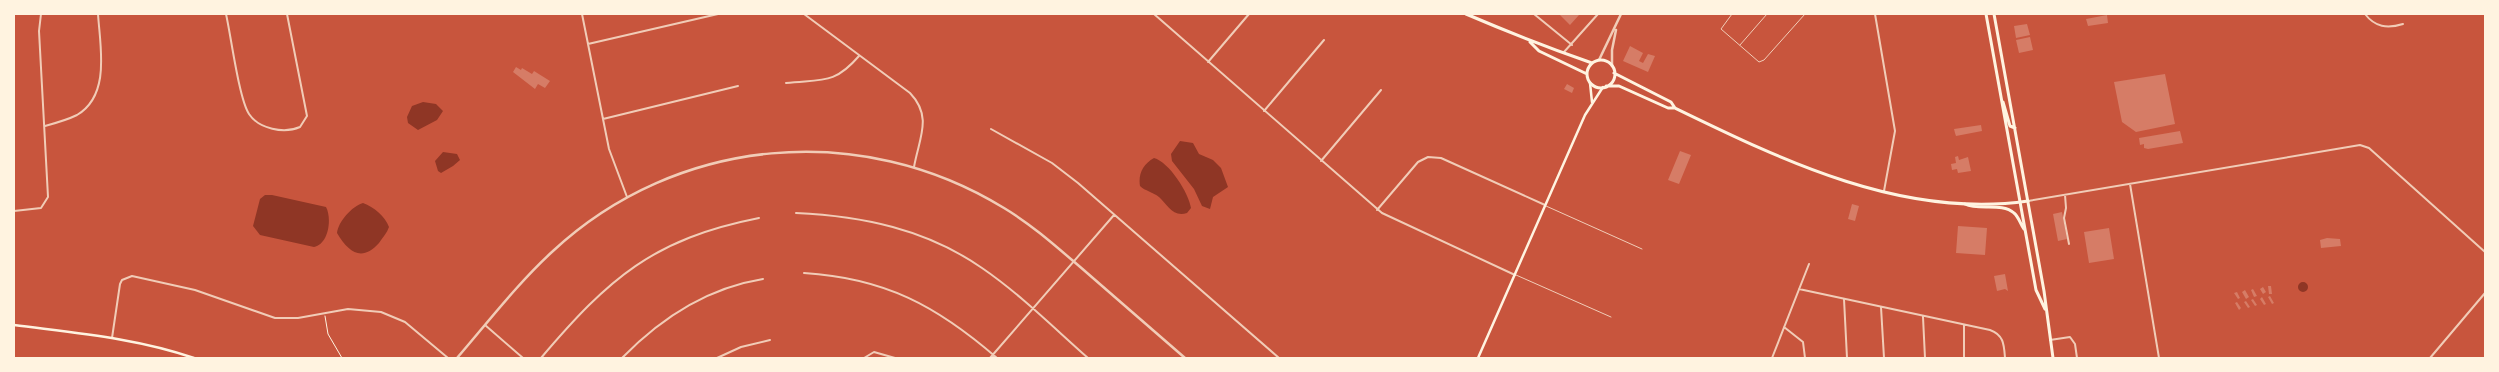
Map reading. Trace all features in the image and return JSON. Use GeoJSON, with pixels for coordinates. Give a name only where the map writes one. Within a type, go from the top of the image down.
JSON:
{"type":"FeatureCollection","features":[{"type":"Feature","properties":{"kind":"main road"},"geometry":{"type":"LineString","coordinates":[[1466,14],[1530,42],[1542,44],[1592,63],[1599,60],[1606,61],[1612,66],[1614,73],[1612,81],[1592,102],[1478,358]]}},
{"type":"Feature","properties":{"kind":"main road"},"geometry":{"type":"LineString","coordinates":[[1986,14],[2037,295],[2046,309]]}},
{"type":"Feature","properties":{"kind":"main road"},"geometry":{"type":"LineString","coordinates":[[1994,14],[2044,291],[2053,358]]}},
{"type":"Feature","properties":{"kind":"main road"},"geometry":{"type":"LineString","coordinates":[[1530,42],[1539,51],[1587,74]]}},
{"type":"Feature","properties":{"kind":"main road"},"geometry":{"type":"LineString","coordinates":[[1592,63],[1587,74],[1590,83],[1592,102]]}},
{"type":"Feature","properties":{"kind":"main road"},"geometry":{"type":"LineString","coordinates":[[1614,73],[1671,102],[1675,108]]}},
{"type":"Feature","properties":{"kind":"main road"},"geometry":{"type":"LineString","coordinates":[[1590,83],[1605,87],[1619,86],[1668,108],[1675,108],[1808,168],[1884,193],[1965,204],[2028,201]]}},
{"type":"Feature","properties":{"kind":"main road"},"geometry":{"type":"LineString","coordinates":[[2001,99],[2007,110],[2010,126],[2015,128]]}},
{"type":"Feature","properties":{"kind":"main road"},"geometry":{"type":"LineString","coordinates":[[1965,204],[1975,208],[2011,210],[2025,230]]}},
{"type":"Feature","properties":{"kind":"main road"},"geometry":{"type":"LineString","coordinates":[[14,325],[112,338],[152,346],[194,358]]}},
{"type":"Feature","properties":{"kind":"street"},"geometry":{"type":"LineString","coordinates":[[14,211],[37,209],[47,201],[49,190],[39,32],[40,14]]}},
{"type":"Feature","properties":{"kind":"street"},"geometry":{"type":"LineString","coordinates":[[45,126],[78,114],[93,99],[98,88],[100,61],[98,14]]}},
{"type":"Feature","properties":{"kind":"street"},"geometry":{"type":"LineString","coordinates":[[226,14],[249,114],[262,125],[274,129],[288,130],[303,124],[307,116],[307,110],[287,14]]}},
{"type":"Feature","properties":{"kind":"street"},"geometry":{"type":"LineString","coordinates":[[582,14],[602,119],[614,167],[627,197]]}},
{"type":"Feature","properties":{"kind":"street"},"geometry":{"type":"LineString","coordinates":[[588,44],[718,14]]}},
{"type":"Feature","properties":{"kind":"street"},"geometry":{"type":"LineString","coordinates":[[804,14],[910,93],[920,105],[923,117],[922,130],[914,167]]}},
{"type":"Feature","properties":{"kind":"street"},"geometry":{"type":"LineString","coordinates":[[1154,14],[1377,210],[1390,218],[1515,275]]}},
{"type":"Feature","properties":{"kind":"street"},"geometry":{"type":"LineString","coordinates":[[1208,62],[1249,14]]}},
{"type":"Feature","properties":{"kind":"street"},"geometry":{"type":"LineString","coordinates":[[1534,14],[1572,45]]}},
{"type":"Feature","properties":{"kind":"street"},"geometry":{"type":"LineString","coordinates":[[1563,53],[1572,45],[1598,14]]}},
{"type":"Feature","properties":{"kind":"street"},"geometry":{"type":"LineString","coordinates":[[1599,60],[1621,14]]}},
{"type":"Feature","properties":{"kind":"street"},"geometry":{"type":"LineString","coordinates":[[1875,14],[1895,131],[1884,193]]}},
{"type":"Feature","properties":{"kind":"street"},"geometry":{"type":"LineString","coordinates":[[2365,14],[2372,22],[2386,28],[2403,24]]}},
{"type":"Feature","properties":{"kind":"street"},"geometry":{"type":"LineString","coordinates":[[1612,66],[1612,50],[1616,27]]}},
{"type":"Feature","properties":{"kind":"street"},"geometry":{"type":"LineString","coordinates":[[1264,111],[1324,40]]}},
{"type":"Feature","properties":{"kind":"street"},"geometry":{"type":"LineString","coordinates":[[786,83],[825,79],[841,75],[859,56]]}},
{"type":"Feature","properties":{"kind":"street"},"geometry":{"type":"LineString","coordinates":[[602,119],[738,86]]}},
{"type":"Feature","properties":{"kind":"street"},"geometry":{"type":"LineString","coordinates":[[1321,161],[1381,90]]}},
{"type":"Feature","properties":{"kind":"street"},"geometry":{"type":"LineString","coordinates":[[991,129],[1061,170],[1279,358]]}},
{"type":"Feature","properties":{"kind":"street"},"geometry":{"type":"LineString","coordinates":[[2028,201],[2350,144],[2360,144],[2369,148],[2485,252]]}},
{"type":"Feature","properties":{"kind":"street"},"geometry":{"type":"LineString","coordinates":[[457,358],[553,250],[592,219],[627,197],[668,178],[741,156],[821,152],[862,155],[914,167],[966,187],[1002,206],[1036,229],[1185,358]]}},
{"type":"Feature","properties":{"kind":"street"},"geometry":{"type":"LineString","coordinates":[[1377,210],[1418,162],[1428,157],[1441,158],[1546,206]]}},
{"type":"Feature","properties":{"kind":"street"},"geometry":{"type":"LineString","coordinates":[[2130,184],[2159,358]]}},
{"type":"Feature","properties":{"kind":"street"},"geometry":{"type":"LineString","coordinates":[[2065,195],[2066,208],[2064,218],[2068,244]]}},
{"type":"Feature","properties":{"kind":"street"},"geometry":{"type":"LineString","coordinates":[[796,213],[847,216],[872,221],[916,234],[938,243],[983,268],[1088,358]]}},
{"type":"Feature","properties":{"kind":"street"},"geometry":{"type":"LineString","coordinates":[[990,358],[1114,215]]}},
{"type":"Feature","properties":{"kind":"street"},"geometry":{"type":"LineString","coordinates":[[541,358],[593,299],[630,269],[654,254],[697,234],[725,225],[759,218]]}},
{"type":"Feature","properties":{"kind":"street"},"geometry":{"type":"LineString","coordinates":[[1772,358],[1809,264]]}},
{"type":"Feature","properties":{"kind":"street"},"geometry":{"type":"LineString","coordinates":[[804,273],[867,282],[904,295],[953,321],[997,358]]}},
{"type":"Feature","properties":{"kind":"street"},"geometry":{"type":"LineString","coordinates":[[112,338],[122,280],[132,276],[195,290],[275,318],[298,318],[348,309],[381,312],[405,322],[448,358]]}},
{"type":"Feature","properties":{"kind":"street"},"geometry":{"type":"LineString","coordinates":[[622,358],[649,332],[686,306],[730,286],[763,279]]}},
{"type":"Feature","properties":{"kind":"street"},"geometry":{"type":"LineString","coordinates":[[1800,289],[1995,332],[2003,342],[2005,358]]}},
{"type":"Feature","properties":{"kind":"street"},"geometry":{"type":"LineString","coordinates":[[2430,358],[2485,293]]}},
{"type":"Feature","properties":{"kind":"street"},"geometry":{"type":"LineString","coordinates":[[1844,299],[1847,358]]}},
{"type":"Feature","properties":{"kind":"street"},"geometry":{"type":"LineString","coordinates":[[1881,307],[1884,358]]}},
{"type":"Feature","properties":{"kind":"street"},"geometry":{"type":"LineString","coordinates":[[1923,316],[1925,358]]}},
{"type":"Feature","properties":{"kind":"street"},"geometry":{"type":"LineString","coordinates":[[1964,325],[1964,358]]}},
{"type":"Feature","properties":{"kind":"street"},"geometry":{"type":"LineString","coordinates":[[486,326],[522,358]]}},
{"type":"Feature","properties":{"kind":"street"},"geometry":{"type":"LineString","coordinates":[[1784,327],[1803,342],[1805,358]]}},
{"type":"Feature","properties":{"kind":"street"},"geometry":{"type":"LineString","coordinates":[[2050,340],[2070,337],[2075,344],[2077,358]]}},
{"type":"Feature","properties":{"kind":"street"},"geometry":{"type":"LineString","coordinates":[[717,358],[741,347],[770,340]]}},
{"type":"Feature","properties":{"kind":"street"},"geometry":{"type":"LineString","coordinates":[[864,358],[870,352],[877,352],[895,358]]}},
{"type":"Feature","properties":{"kind":"lane"},"geometry":{"type":"LineString","coordinates":[[1732,14],[1721,29],[1759,62],[1764,60],[1805,14]]}},
{"type":"Feature","properties":{"kind":"lane"},"geometry":{"type":"LineString","coordinates":[[1740,45],[1767,14]]}},
{"type":"Feature","properties":{"kind":"lane"},"geometry":{"type":"LineString","coordinates":[[1546,206],[1642,249]]}},
{"type":"Feature","properties":{"kind":"lane"},"geometry":{"type":"LineString","coordinates":[[1515,275],[1611,317]]}},
{"type":"Feature","properties":{"kind":"path"},"geometry":{"type":"LineString","coordinates":[[324,313],[328,334],[342,358]]}},
{"type":"Feature","properties":{"kind":"shaded area"},"geometry":{"type":"Polygon","coordinates":[[[423,102],[436,104],[443,111],[437,120],[418,130],[408,123],[407,117],[412,106],[423,102]]]}},
{"type":"Feature","properties":{"kind":"shaded area"},"geometry":{"type":"Polygon","coordinates":[[[1180,141],[1193,143],[1199,154],[1213,160],[1221,168],[1228,187],[1213,197],[1210,209],[1202,206],[1194,189],[1172,161],[1171,154],[1180,141]]]}},
{"type":"Feature","properties":{"kind":"shaded area"},"geometry":{"type":"Polygon","coordinates":[[[443,152],[457,154],[460,160],[441,173],[438,171],[435,161],[443,152]]]}},
{"type":"Feature","properties":{"kind":"shaded area"},"geometry":{"type":"Polygon","coordinates":[[[1154,158],[1166,165],[1182,187],[1191,208],[1187,213],[1178,214],[1174,212],[1159,197],[1140,186],[1140,177],[1144,166],[1154,158]]]}},
{"type":"Feature","properties":{"kind":"shaded area"},"geometry":{"type":"Polygon","coordinates":[[[265,195],[272,195],[326,207],[329,217],[329,224],[323,241],[314,247],[260,235],[253,226],[260,199],[265,195]]]}},
{"type":"Feature","properties":{"kind":"shaded area"},"geometry":{"type":"Polygon","coordinates":[[[363,203],[379,212],[389,227],[379,243],[373,249],[367,252],[356,253],[346,246],[337,233],[340,224],[346,215],[354,207],[363,203]]]}},
{"type":"Feature","properties":{"kind":"shaded area"},"geometry":{"type":"Polygon","coordinates":[[[2303,282],[2308,287],[2303,292],[2298,287],[2303,282]]]}},
{"type":"Feature","properties":{"kind":"building"},"geometry":{"type":"Polygon","coordinates":[[[1559,14],[1577,14],[1579,15],[1570,25],[1559,14]]]}},
{"type":"Feature","properties":{"kind":"building"},"geometry":{"type":"Polygon","coordinates":[[[2107,15],[2108,23],[2088,26],[2086,19],[2107,15]]]}},
{"type":"Feature","properties":{"kind":"building"},"geometry":{"type":"Polygon","coordinates":[[[2027,24],[2030,35],[2016,38],[2014,26],[2027,24]]]}},
{"type":"Feature","properties":{"kind":"building"},"geometry":{"type":"Polygon","coordinates":[[[2030,37],[2033,50],[2019,53],[2016,40],[2030,37]]]}},
{"type":"Feature","properties":{"kind":"building"},"geometry":{"type":"Polygon","coordinates":[[[1630,46],[1643,53],[1639,61],[1643,63],[1648,54],[1655,56],[1648,72],[1623,61],[1630,46]]]}},
{"type":"Feature","properties":{"kind":"building"},"geometry":{"type":"Polygon","coordinates":[[[516,67],[521,70],[522,68],[532,74],[534,71],[550,81],[545,88],[538,84],[535,89],[513,72],[516,67]]]}},
{"type":"Feature","properties":{"kind":"building"},"geometry":{"type":"Polygon","coordinates":[[[2165,74],[2175,124],[2136,132],[2122,122],[2114,82],[2165,74]]]}},
{"type":"Feature","properties":{"kind":"building"},"geometry":{"type":"Polygon","coordinates":[[[1567,84],[1574,88],[1572,93],[1564,89],[1567,84]]]}},
{"type":"Feature","properties":{"kind":"building"},"geometry":{"type":"Polygon","coordinates":[[[1981,125],[1982,131],[1956,136],[1954,129],[1981,125]]]}},
{"type":"Feature","properties":{"kind":"building"},"geometry":{"type":"Polygon","coordinates":[[[2180,131],[2183,143],[2148,149],[2144,148],[2144,144],[2140,145],[2139,138],[2180,131]]]}},
{"type":"Feature","properties":{"kind":"building"},"geometry":{"type":"Polygon","coordinates":[[[1680,151],[1691,155],[1679,184],[1668,180],[1680,151]]]}},
{"type":"Feature","properties":{"kind":"building"},"geometry":{"type":"Polygon","coordinates":[[[1958,156],[1959,160],[1968,157],[1971,171],[1958,173],[1957,169],[1952,170],[1951,164],[1956,163],[1955,157],[1958,156]]]}},
{"type":"Feature","properties":{"kind":"building"},"geometry":{"type":"Polygon","coordinates":[[[1852,204],[1859,206],[1855,221],[1848,219],[1852,204]]]}},
{"type":"Feature","properties":{"kind":"building"},"geometry":{"type":"Polygon","coordinates":[[[2062,212],[2067,239],[2058,241],[2053,214],[2062,212]]]}},
{"type":"Feature","properties":{"kind":"building"},"geometry":{"type":"Polygon","coordinates":[[[1958,226],[1987,228],[1985,255],[1956,253],[1958,226]]]}},
{"type":"Feature","properties":{"kind":"building"},"geometry":{"type":"Polygon","coordinates":[[[2109,228],[2114,259],[2089,263],[2084,232],[2109,228]]]}},
{"type":"Feature","properties":{"kind":"building"},"geometry":{"type":"Polygon","coordinates":[[[2327,238],[2340,239],[2341,246],[2321,248],[2320,240],[2327,238]]]}},
{"type":"Feature","properties":{"kind":"building"},"geometry":{"type":"Polygon","coordinates":[[[2005,274],[2008,291],[2005,289],[1997,291],[1994,276],[2005,274]]]}},
{"type":"Feature","properties":{"kind":"building"},"geometry":{"type":"Polygon","coordinates":[[[2268,286],[2271,286],[2272,294],[2269,294],[2268,286]]]}},
{"type":"Feature","properties":{"kind":"building"},"geometry":{"type":"Polygon","coordinates":[[[2263,287],[2266,292],[2263,294],[2260,289],[2263,287]]]}},
{"type":"Feature","properties":{"kind":"building"},"geometry":{"type":"Polygon","coordinates":[[[2253,289],[2257,296],[2254,297],[2251,290],[2253,289]]]}},
{"type":"Feature","properties":{"kind":"building"},"geometry":{"type":"Polygon","coordinates":[[[2245,290],[2249,297],[2246,299],[2242,292],[2245,290]]]}},
{"type":"Feature","properties":{"kind":"building"},"geometry":{"type":"Polygon","coordinates":[[[2237,292],[2240,298],[2238,299],[2234,293],[2237,292]]]}},
{"type":"Feature","properties":{"kind":"building"},"geometry":{"type":"Polygon","coordinates":[[[2270,296],[2274,303],[2272,304],[2268,297],[2270,296]]]}},
{"type":"Feature","properties":{"kind":"building"},"geometry":{"type":"Polygon","coordinates":[[[2262,297],[2266,304],[2264,305],[2260,299],[2262,297]]]}},
{"type":"Feature","properties":{"kind":"building"},"geometry":{"type":"Polygon","coordinates":[[[2253,299],[2257,305],[2255,306],[2251,300],[2253,299]]]}},
{"type":"Feature","properties":{"kind":"building"},"geometry":{"type":"Polygon","coordinates":[[[2246,301],[2250,307],[2248,308],[2244,302],[2246,301]]]}},
{"type":"Feature","properties":{"kind":"building"},"geometry":{"type":"Polygon","coordinates":[[[2237,302],[2241,308],[2239,310],[2235,303],[2237,302]]]}}]}
